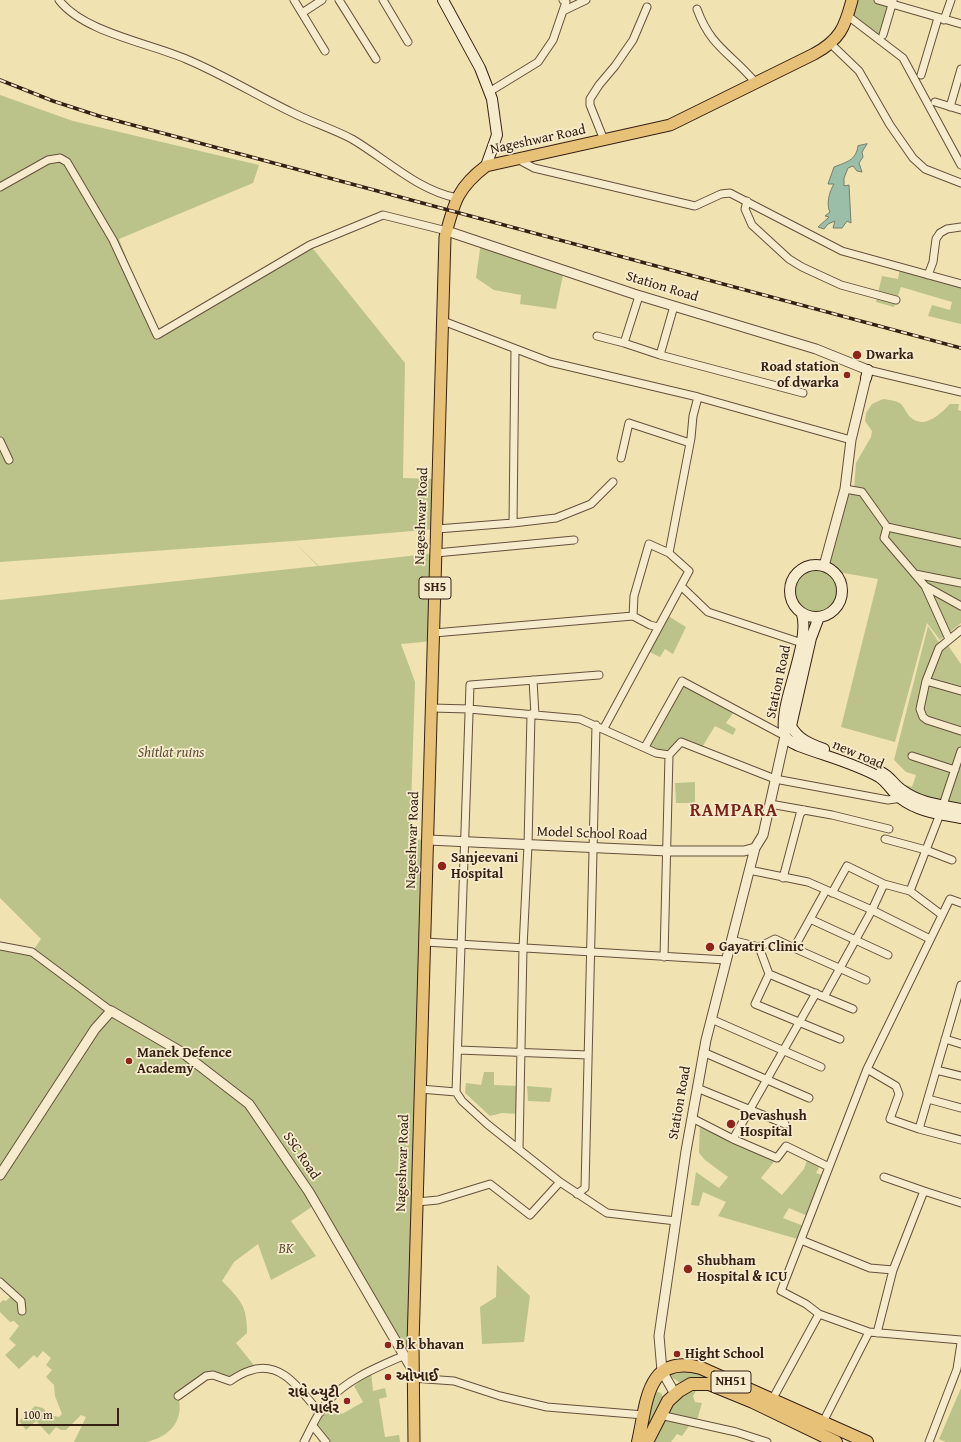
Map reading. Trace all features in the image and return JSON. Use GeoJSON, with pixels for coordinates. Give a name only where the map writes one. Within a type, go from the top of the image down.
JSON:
{"type":"FeatureCollection","features":[{"type":"Feature","properties":{"kind":"highway","name":"NH51"},"geometry":{"type":"LineString","coordinates":[[662,1371],[674,1365],[694,1366],[867,1442]]}},
{"type":"Feature","properties":{"kind":"highway"},"geometry":{"type":"LineString","coordinates":[[638,1442],[649,1390],[662,1371]]}},
{"type":"Feature","properties":{"kind":"highway","name":"NH51"},"geometry":{"type":"LineString","coordinates":[[648,1442],[660,1415],[668,1401],[675,1394],[691,1384],[709,1384],[752,1402],[836,1442]]}},
{"type":"Feature","properties":{"kind":"main road"},"geometry":{"type":"LineString","coordinates":[[443,0],[480,68],[492,99],[497,135],[486,166]]}},
{"type":"Feature","properties":{"kind":"main road","name":"Nageshwar Road"},"geometry":{"type":"LineString","coordinates":[[414,1442],[412,1374],[443,321],[447,231],[453,206],[470,178],[486,166],[519,160],[670,125],[831,44],[841,32],[848,16],[852,0]]}},
{"type":"Feature","properties":{"kind":"main road","name":"Station Road"},"geometry":{"type":"LineString","coordinates":[[785,736],[783,728],[786,706],[802,642],[805,622],[802,614],[796,609],[792,601],[790,585],[794,577],[803,569],[816,565],[824,566]]}},
{"type":"Feature","properties":{"kind":"main road"},"geometry":{"type":"LineString","coordinates":[[802,614],[819,617],[828,615],[835,610],[842,594],[841,585],[838,577],[832,570],[824,566]]}},
{"type":"Feature","properties":{"kind":"main road"},"geometry":{"type":"LineString","coordinates":[[791,726],[811,638],[819,617]]}},
{"type":"Feature","properties":{"kind":"main road","name":"new road"},"geometry":{"type":"LineString","coordinates":[[791,726],[795,733],[803,739],[870,766],[887,775],[912,806],[942,810],[961,809]]}},
{"type":"Feature","properties":{"kind":"main road","name":"new road"},"geometry":{"type":"LineString","coordinates":[[785,736],[790,742],[799,746],[881,778],[904,796]]}},
{"type":"Feature","properties":{"kind":"main road","name":"new road"},"geometry":{"type":"LineString","coordinates":[[942,810],[961,818]]}},
{"type":"Feature","properties":{"kind":"street"},"geometry":{"type":"LineString","coordinates":[[59,0],[66,9],[83,21],[186,59],[293,113],[352,139],[428,188],[443,195],[457,198]]}},
{"type":"Feature","properties":{"kind":"street"},"geometry":{"type":"LineString","coordinates":[[294,0],[325,51]]}},
{"type":"Feature","properties":{"kind":"street"},"geometry":{"type":"LineString","coordinates":[[302,13],[322,0]]}},
{"type":"Feature","properties":{"kind":"street"},"geometry":{"type":"LineString","coordinates":[[339,0],[376,59]]}},
{"type":"Feature","properties":{"kind":"street"},"geometry":{"type":"LineString","coordinates":[[383,0],[408,42]]}},
{"type":"Feature","properties":{"kind":"street"},"geometry":{"type":"LineString","coordinates":[[489,92],[538,62],[553,40],[566,2],[563,0]]}},
{"type":"Feature","properties":{"kind":"street"},"geometry":{"type":"LineString","coordinates":[[563,11],[586,0]]}},
{"type":"Feature","properties":{"kind":"street"},"geometry":{"type":"LineString","coordinates":[[878,0],[893,2],[941,19],[961,24]]}},
{"type":"Feature","properties":{"kind":"street"},"geometry":{"type":"LineString","coordinates":[[920,76],[941,19],[951,0]]}},
{"type":"Feature","properties":{"kind":"street"},"geometry":{"type":"LineString","coordinates":[[883,35],[893,2]]}},
{"type":"Feature","properties":{"kind":"street"},"geometry":{"type":"LineString","coordinates":[[604,140],[590,105],[590,100],[598,85],[615,66],[633,40],[647,7]]}},
{"type":"Feature","properties":{"kind":"street"},"geometry":{"type":"LineString","coordinates":[[697,9],[703,26],[713,40],[755,82]]}},
{"type":"Feature","properties":{"kind":"street"},"geometry":{"type":"LineString","coordinates":[[848,16],[903,58],[961,165]]}},
{"type":"Feature","properties":{"kind":"street"},"geometry":{"type":"LineString","coordinates":[[831,44],[859,71],[890,125],[913,158],[925,169],[961,183]]}},
{"type":"Feature","properties":{"kind":"street"},"geometry":{"type":"LineString","coordinates":[[950,107],[961,69]]}},
{"type":"Feature","properties":{"kind":"street"},"geometry":{"type":"LineString","coordinates":[[935,102],[961,110]]}},
{"type":"Feature","properties":{"kind":"street"},"geometry":{"type":"LineString","coordinates":[[0,187],[48,160],[60,158],[67,162],[114,240],[157,335],[310,245],[383,215],[447,231]]}},
{"type":"Feature","properties":{"kind":"street"},"geometry":{"type":"LineString","coordinates":[[519,160],[534,168],[695,206],[721,194],[730,193],[842,251],[961,284]]}},
{"type":"Feature","properties":{"kind":"street"},"geometry":{"type":"LineString","coordinates":[[747,201],[744,209],[752,224],[789,259],[802,267],[841,285],[896,300]]}},
{"type":"Feature","properties":{"kind":"street"},"geometry":{"type":"LineString","coordinates":[[928,275],[934,257],[936,239],[940,233],[947,229],[961,227]]}},
{"type":"Feature","properties":{"kind":"street","name":"Station Road"},"geometry":{"type":"LineString","coordinates":[[447,231],[639,296],[816,349],[867,374]]}},
{"type":"Feature","properties":{"kind":"street"},"geometry":{"type":"LineString","coordinates":[[624,344],[639,296]]}},
{"type":"Feature","properties":{"kind":"street"},"geometry":{"type":"LineString","coordinates":[[660,355],[674,306]]}},
{"type":"Feature","properties":{"kind":"street"},"geometry":{"type":"LineString","coordinates":[[443,321],[550,362],[698,397],[851,440]]}},
{"type":"Feature","properties":{"kind":"street"},"geometry":{"type":"LineString","coordinates":[[597,336],[660,355],[803,393]]}},
{"type":"Feature","properties":{"kind":"street"},"geometry":{"type":"LineString","coordinates":[[513,523],[515,349]]}},
{"type":"Feature","properties":{"kind":"street"},"geometry":{"type":"LineString","coordinates":[[824,566],[845,489],[851,440],[867,374],[961,392]]}},
{"type":"Feature","properties":{"kind":"street"},"geometry":{"type":"LineString","coordinates":[[669,553],[690,443],[693,416],[698,397]]}},
{"type":"Feature","properties":{"kind":"street"},"geometry":{"type":"LineString","coordinates":[[620,458],[628,423],[690,443]]}},
{"type":"Feature","properties":{"kind":"street"},"geometry":{"type":"LineString","coordinates":[[0,441],[9,460]]}},
{"type":"Feature","properties":{"kind":"street"},"geometry":{"type":"LineString","coordinates":[[437,529],[556,518],[591,504],[612,482]]}},
{"type":"Feature","properties":{"kind":"street"},"geometry":{"type":"LineString","coordinates":[[845,489],[862,492],[887,527],[961,543]]}},
{"type":"Feature","properties":{"kind":"street"},"geometry":{"type":"LineString","coordinates":[[887,527],[884,538],[924,586],[949,639]]}},
{"type":"Feature","properties":{"kind":"street"},"geometry":{"type":"LineString","coordinates":[[436,553],[574,540]]}},
{"type":"Feature","properties":{"kind":"street"},"geometry":{"type":"LineString","coordinates":[[604,728],[689,571],[669,553],[649,544],[634,596],[633,616]]}},
{"type":"Feature","properties":{"kind":"street"},"geometry":{"type":"LineString","coordinates":[[914,574],[961,583]]}},
{"type":"Feature","properties":{"kind":"street"},"geometry":{"type":"LineString","coordinates":[[681,586],[708,612],[802,642]]}},
{"type":"Feature","properties":{"kind":"street"},"geometry":{"type":"LineString","coordinates":[[924,586],[961,606]]}},
{"type":"Feature","properties":{"kind":"street"},"geometry":{"type":"LineString","coordinates":[[434,633],[633,616],[650,625],[658,627]]}},
{"type":"Feature","properties":{"kind":"street"},"geometry":{"type":"LineString","coordinates":[[961,630],[939,648],[926,681],[920,709],[922,717],[927,720],[961,731]]}},
{"type":"Feature","properties":{"kind":"street"},"geometry":{"type":"LineString","coordinates":[[600,675],[470,685],[456,1092],[462,1101],[560,1182],[607,1213],[676,1221]]}},
{"type":"Feature","properties":{"kind":"street"},"geometry":{"type":"LineString","coordinates":[[519,1149],[522,948],[528,846],[533,680]]}},
{"type":"Feature","properties":{"kind":"street"},"geometry":{"type":"LineString","coordinates":[[645,747],[682,681],[785,736]]}},
{"type":"Feature","properties":{"kind":"street"},"geometry":{"type":"LineString","coordinates":[[926,681],[961,691]]}},
{"type":"Feature","properties":{"kind":"street"},"geometry":{"type":"LineString","coordinates":[[432,708],[470,709],[580,719],[604,728],[656,753],[669,755]]}},
{"type":"Feature","properties":{"kind":"street"},"geometry":{"type":"LineString","coordinates":[[577,1194],[585,1188],[596,725]]}},
{"type":"Feature","properties":{"kind":"street"},"geometry":{"type":"LineString","coordinates":[[785,736],[791,726]]}},
{"type":"Feature","properties":{"kind":"street"},"geometry":{"type":"LineString","coordinates":[[785,736],[789,732],[803,739]]}},
{"type":"Feature","properties":{"kind":"street","name":"Station Road"},"geometry":{"type":"LineString","coordinates":[[775,779],[785,736]]}},
{"type":"Feature","properties":{"kind":"street"},"geometry":{"type":"LineString","coordinates":[[664,957],[668,851],[669,755],[681,742],[775,779],[882,799],[904,796]]}},
{"type":"Feature","properties":{"kind":"street"},"geometry":{"type":"LineString","coordinates":[[910,891],[942,810],[961,751]]}},
{"type":"Feature","properties":{"kind":"street"},"geometry":{"type":"LineString","coordinates":[[912,756],[954,770]]}},
{"type":"Feature","properties":{"kind":"street"},"geometry":{"type":"LineString","coordinates":[[775,779],[770,804],[889,829]]}},
{"type":"Feature","properties":{"kind":"street","name":"Station Road"},"geometry":{"type":"LineString","coordinates":[[675,1394],[662,1371],[659,1336],[692,1118],[703,1052],[711,1019],[755,848],[763,835],[770,804]]}},
{"type":"Feature","properties":{"kind":"street"},"geometry":{"type":"LineString","coordinates":[[783,878],[800,814],[804,810]]}},
{"type":"Feature","properties":{"kind":"street"},"geometry":{"type":"LineString","coordinates":[[885,839],[926,850],[952,860]]}},
{"type":"Feature","properties":{"kind":"street","name":"Model School Road"},"geometry":{"type":"LineString","coordinates":[[428,840],[528,846],[668,851],[744,851],[755,848]]}},
{"type":"Feature","properties":{"kind":"street"},"geometry":{"type":"LineString","coordinates":[[794,948],[810,919],[847,866],[884,884],[910,891],[942,915]]}},
{"type":"Feature","properties":{"kind":"street"},"geometry":{"type":"LineString","coordinates":[[749,870],[808,882],[872,910],[930,939]]}},
{"type":"Feature","properties":{"kind":"street"},"geometry":{"type":"LineString","coordinates":[[824,997],[872,910],[884,884]]}},
{"type":"Feature","properties":{"kind":"street"},"geometry":{"type":"LineString","coordinates":[[961,903],[950,899],[867,1069],[781,1291],[806,1304],[819,1314],[873,1333],[961,1340]]}},
{"type":"Feature","properties":{"kind":"street"},"geometry":{"type":"LineString","coordinates":[[810,919],[888,955]]}},
{"type":"Feature","properties":{"kind":"street"},"geometry":{"type":"LineString","coordinates":[[731,940],[759,947],[775,939],[866,980]]}},
{"type":"Feature","properties":{"kind":"street"},"geometry":{"type":"LineString","coordinates":[[425,942],[726,960]]}},
{"type":"Feature","properties":{"kind":"street","name":"SSC Road"},"geometry":{"type":"LineString","coordinates":[[0,946],[32,952],[111,1011],[183,1053],[248,1104],[309,1192],[405,1355],[412,1374]]}},
{"type":"Feature","properties":{"kind":"street"},"geometry":{"type":"LineString","coordinates":[[759,947],[769,974],[756,1004],[840,1040]]}},
{"type":"Feature","properties":{"kind":"street"},"geometry":{"type":"LineString","coordinates":[[769,974],[853,1009]]}},
{"type":"Feature","properties":{"kind":"street"},"geometry":{"type":"LineString","coordinates":[[919,1129],[945,1039],[958,1010],[961,985]]}},
{"type":"Feature","properties":{"kind":"street"},"geometry":{"type":"LineString","coordinates":[[733,1139],[816,993]]}},
{"type":"Feature","properties":{"kind":"street"},"geometry":{"type":"LineString","coordinates":[[0,1176],[95,1029],[111,1011]]}},
{"type":"Feature","properties":{"kind":"street"},"geometry":{"type":"LineString","coordinates":[[711,1019],[821,1067]]}},
{"type":"Feature","properties":{"kind":"street"},"geometry":{"type":"LineString","coordinates":[[945,1039],[961,1044]]}},
{"type":"Feature","properties":{"kind":"street"},"geometry":{"type":"LineString","coordinates":[[458,1050],[588,1055]]}},
{"type":"Feature","properties":{"kind":"street"},"geometry":{"type":"LineString","coordinates":[[703,1052],[809,1098]]}},
{"type":"Feature","properties":{"kind":"street"},"geometry":{"type":"LineString","coordinates":[[867,1069],[896,1086],[899,1094],[890,1119],[919,1129],[961,1140]]}},
{"type":"Feature","properties":{"kind":"street"},"geometry":{"type":"LineString","coordinates":[[936,1070],[961,1076]]}},
{"type":"Feature","properties":{"kind":"street"},"geometry":{"type":"LineString","coordinates":[[697,1088],[785,1124]]}},
{"type":"Feature","properties":{"kind":"street"},"geometry":{"type":"LineString","coordinates":[[420,1089],[456,1092]]}},
{"type":"Feature","properties":{"kind":"street"},"geometry":{"type":"LineString","coordinates":[[928,1099],[961,1108]]}},
{"type":"Feature","properties":{"kind":"street"},"geometry":{"type":"LineString","coordinates":[[692,1118],[733,1139],[777,1158],[786,1146],[830,1166]]}},
{"type":"Feature","properties":{"kind":"street"},"geometry":{"type":"LineString","coordinates":[[884,1177],[961,1203]]}},
{"type":"Feature","properties":{"kind":"street"},"geometry":{"type":"LineString","coordinates":[[417,1202],[438,1200],[490,1184],[530,1215],[560,1182]]}},
{"type":"Feature","properties":{"kind":"street"},"geometry":{"type":"LineString","coordinates":[[822,1422],[873,1333],[893,1270],[924,1191]]}},
{"type":"Feature","properties":{"kind":"street"},"geometry":{"type":"LineString","coordinates":[[801,1240],[870,1268],[893,1270]]}},
{"type":"Feature","properties":{"kind":"street"},"geometry":{"type":"LineString","coordinates":[[0,1282],[22,1301],[22,1311]]}},
{"type":"Feature","properties":{"kind":"street"},"geometry":{"type":"LineString","coordinates":[[772,1400],[819,1314]]}},
{"type":"Feature","properties":{"kind":"street"},"geometry":{"type":"LineString","coordinates":[[929,1442],[957,1370],[961,1343]]}},
{"type":"Feature","properties":{"kind":"street"},"geometry":{"type":"LineString","coordinates":[[304,1442],[328,1401],[341,1388],[364,1373],[405,1355]]}},
{"type":"Feature","properties":{"kind":"street"},"geometry":{"type":"LineString","coordinates":[[178,1396],[206,1376],[213,1375],[230,1381],[249,1370],[266,1369],[286,1376],[297,1385],[320,1413]]}},
{"type":"Feature","properties":{"kind":"street"},"geometry":{"type":"LineString","coordinates":[[412,1374],[454,1381],[500,1396],[546,1407],[644,1415]]}},
{"type":"Feature","properties":{"kind":"street"},"geometry":{"type":"LineString","coordinates":[[660,1415],[736,1432],[767,1442]]}},
{"type":"Feature","properties":{"kind":"street"},"geometry":{"type":"LineString","coordinates":[[313,1426],[326,1442]]}},
{"type":"Feature","properties":{"kind":"green space"},"geometry":{"type":"Polygon","coordinates":[[[852,0],[893,0],[882,39],[848,16],[852,0]]]}},
{"type":"Feature","properties":{"kind":"green space"},"geometry":{"type":"Polygon","coordinates":[[[0,95],[73,121],[259,165],[253,183],[119,239],[157,335],[310,245],[405,363],[403,478],[438,479],[437,529],[0,562],[0,95]]]}},
{"type":"Feature","properties":{"kind":"green space"},"geometry":{"type":"Polygon","coordinates":[[[481,242],[564,270],[556,309],[520,304],[521,295],[494,290],[476,278],[481,242]]]}},
{"type":"Feature","properties":{"kind":"green space"},"geometry":{"type":"Polygon","coordinates":[[[900,267],[961,282],[961,324],[928,316],[932,305],[950,310],[952,302],[901,287],[894,307],[876,302],[882,276],[898,279],[900,267]]]}},
{"type":"Feature","properties":{"kind":"green space"},"geometry":{"type":"Polygon","coordinates":[[[883,399],[892,400],[899,403],[910,417],[921,422],[937,416],[950,404],[959,404],[958,410],[961,411],[961,623],[940,640],[927,623],[895,742],[841,727],[878,579],[832,571],[824,566],[845,489],[854,490],[856,463],[871,437],[872,431],[865,421],[866,413],[872,404],[883,399]]]}},
{"type":"Feature","properties":{"kind":"green space"},"geometry":{"type":"Polygon","coordinates":[[[293,541],[319,566],[436,553],[433,641],[401,644],[415,682],[410,839],[428,840],[412,1369],[316,1204],[291,1221],[316,1256],[271,1280],[258,1244],[234,1262],[222,1281],[242,1304],[246,1316],[247,1333],[236,1343],[257,1369],[230,1381],[213,1375],[178,1396],[180,1405],[179,1413],[174,1426],[169,1432],[155,1440],[146,1442],[74,1442],[86,1417],[81,1415],[66,1430],[61,1430],[56,1427],[49,1435],[36,1421],[26,1430],[19,1421],[35,1406],[43,1408],[49,1415],[59,1417],[62,1414],[55,1396],[54,1385],[46,1377],[52,1370],[46,1365],[51,1358],[43,1351],[37,1358],[34,1355],[19,1369],[5,1355],[16,1345],[9,1339],[19,1326],[14,1321],[10,1322],[0,1312],[0,1303],[3,1300],[6,1301],[13,1294],[0,1282],[0,946],[32,952],[41,939],[0,898],[0,600],[318,566],[293,541]],[[120,1015],[196,1062],[184,1048],[120,1015]]]}},
{"type":"Feature","properties":{"kind":"green space"},"geometry":{"type":"Polygon","coordinates":[[[812,570],[820,570],[831,576],[837,587],[837,595],[831,606],[820,612],[812,612],[801,606],[795,595],[795,587],[801,576],[812,570]]]}},
{"type":"Feature","properties":{"kind":"green space"},"geometry":{"type":"Polygon","coordinates":[[[665,614],[686,627],[673,654],[665,649],[660,657],[645,650],[665,614]]]}},
{"type":"Feature","properties":{"kind":"green space"},"geometry":{"type":"Polygon","coordinates":[[[928,626],[940,644],[947,644],[961,664],[961,808],[901,790],[906,785],[912,787],[916,775],[906,772],[894,760],[928,626]]]}},
{"type":"Feature","properties":{"kind":"green space"},"geometry":{"type":"Polygon","coordinates":[[[682,681],[736,709],[726,723],[736,729],[733,735],[715,726],[701,749],[681,742],[669,755],[645,747],[682,681]]]}},
{"type":"Feature","properties":{"kind":"green space"},"geometry":{"type":"Polygon","coordinates":[[[695,782],[695,803],[676,803],[675,783],[695,782]]]}},
{"type":"Feature","properties":{"kind":"green space"},"geometry":{"type":"Polygon","coordinates":[[[484,1072],[494,1072],[494,1085],[519,1086],[518,1114],[502,1113],[490,1116],[465,1093],[466,1083],[481,1085],[484,1072]]]}},
{"type":"Feature","properties":{"kind":"green space"},"geometry":{"type":"Polygon","coordinates":[[[527,1086],[552,1088],[550,1102],[528,1101],[527,1086]]]}},
{"type":"Feature","properties":{"kind":"green space"},"geometry":{"type":"Polygon","coordinates":[[[700,1122],[777,1158],[761,1178],[782,1195],[804,1169],[808,1157],[821,1164],[816,1173],[825,1176],[810,1217],[789,1208],[783,1218],[806,1227],[801,1240],[718,1216],[726,1202],[703,1192],[699,1206],[691,1205],[696,1172],[719,1188],[728,1177],[705,1160],[699,1153],[700,1122]]]}},
{"type":"Feature","properties":{"kind":"green space"},"geometry":{"type":"Polygon","coordinates":[[[497,1265],[530,1296],[524,1342],[482,1344],[480,1307],[496,1297],[497,1265]]]}},
{"type":"Feature","properties":{"kind":"green space"},"geometry":{"type":"Polygon","coordinates":[[[690,1369],[860,1442],[852,1442],[744,1393],[679,1382],[670,1376],[670,1372],[690,1369]]]}},
{"type":"Feature","properties":{"kind":"green space"},"geometry":{"type":"Polygon","coordinates":[[[371,1372],[373,1391],[385,1388],[387,1397],[379,1399],[385,1437],[399,1435],[400,1442],[328,1442],[316,1428],[332,1400],[342,1414],[363,1402],[354,1386],[371,1372]]]}},
{"type":"Feature","properties":{"kind":"green space"},"geometry":{"type":"Polygon","coordinates":[[[694,1388],[696,1391],[693,1396],[695,1402],[702,1403],[696,1424],[691,1423],[682,1436],[677,1434],[671,1442],[652,1442],[665,1416],[677,1398],[694,1388]]]}},
{"type":"Feature","properties":{"kind":"green space"},"geometry":{"type":"Polygon","coordinates":[[[961,1388],[961,1442],[946,1442],[939,1439],[961,1388]]]}},
{"type":"Feature","properties":{"kind":"green space"},"geometry":{"type":"Polygon","coordinates":[[[655,1393],[661,1393],[664,1399],[641,1442],[655,1393]]]}},
{"type":"Feature","properties":{"kind":"shaded area"},"geometry":{"type":"Polygon","coordinates":[[[867,144],[862,152],[863,157],[859,163],[862,172],[857,171],[853,166],[848,168],[844,178],[844,186],[849,185],[851,223],[847,221],[842,228],[833,228],[835,221],[828,224],[824,229],[818,227],[829,217],[825,216],[830,212],[828,206],[829,198],[834,184],[828,184],[834,167],[853,158],[858,146],[867,144]]]}},
{"type":"Feature","properties":{"kind":"railway"},"geometry":{"type":"LineString","coordinates":[[0,80],[53,101],[99,116],[961,348]]}},
{"type":"Feature","properties":{"kind":"place","name":"Dwarka"},"geometry":{"type":"Point","coordinates":[857,355]}},
{"type":"Feature","properties":{"kind":"place","name":"Road station of dwarka"},"geometry":{"type":"Point","coordinates":[847,375]}},
{"type":"Feature","properties":{"kind":"place","name":"Sanjeevani Hospital"},"geometry":{"type":"Point","coordinates":[442,866]}},
{"type":"Feature","properties":{"kind":"place","name":"Gayatri Clinic"},"geometry":{"type":"Point","coordinates":[710,947]}},
{"type":"Feature","properties":{"kind":"place","name":"Manek Defence Academy"},"geometry":{"type":"Point","coordinates":[129,1061]}},
{"type":"Feature","properties":{"kind":"place","name":"Devashush Hospital"},"geometry":{"type":"Point","coordinates":[731,1124]}},
{"type":"Feature","properties":{"kind":"place","name":"Shubham Hospital & ICU"},"geometry":{"type":"Point","coordinates":[688,1269]}},
{"type":"Feature","properties":{"kind":"place","name":"B k bhavan"},"geometry":{"type":"Point","coordinates":[388,1345]}},
{"type":"Feature","properties":{"kind":"place","name":"Hight School"},"geometry":{"type":"Point","coordinates":[677,1354]}},
{"type":"Feature","properties":{"kind":"place","name":"ઓખાઈ"},"geometry":{"type":"Point","coordinates":[388,1377]}},
{"type":"Feature","properties":{"kind":"place","name":"રાધે બ્યુટી પાર્લર"},"geometry":{"type":"Point","coordinates":[347,1401]}},
{"type":"Feature","properties":{"kind":"district","name":"RAMPARA"},"geometry":{"type":"Point","coordinates":[734,811]}},
{"type":"Feature","properties":{"kind":"park label","name":"Shitlat ruins"},"geometry":{"type":"Point","coordinates":[171,753]}},
{"type":"Feature","properties":{"kind":"park label","name":"BK"},"geometry":{"type":"Point","coordinates":[286,1249]}}]}
